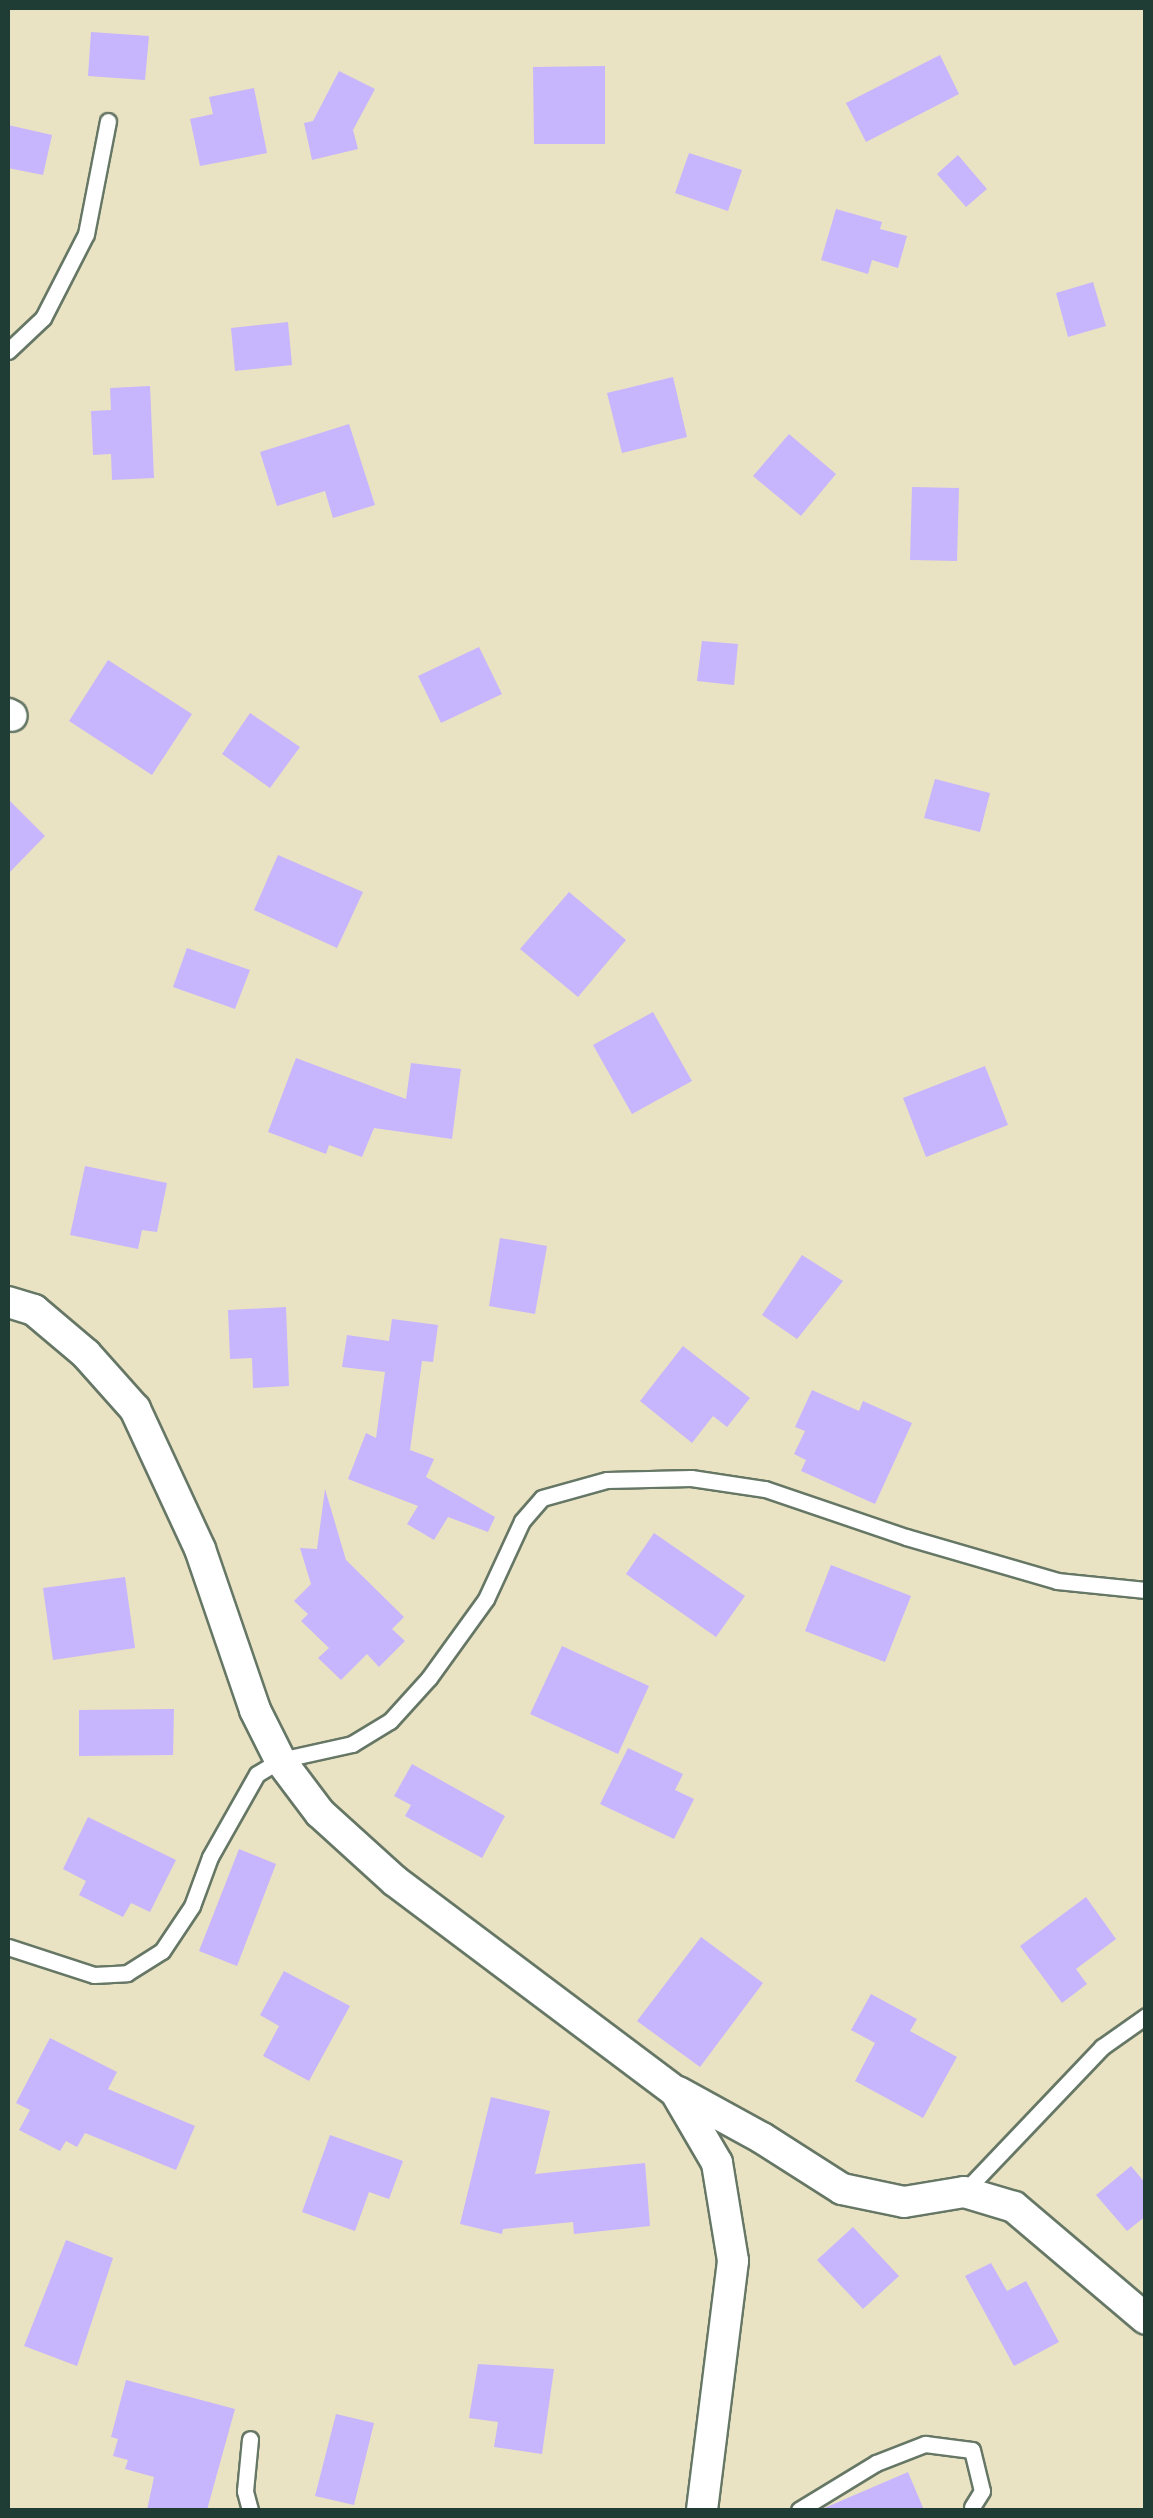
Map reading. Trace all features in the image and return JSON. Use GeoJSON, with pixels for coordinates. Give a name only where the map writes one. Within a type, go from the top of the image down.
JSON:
{"type":"FeatureCollection","features":[{"type":"Feature","properties":{"kind":"street"},"geometry":{"type":"LineString","coordinates":[[8,1302],[34,1310],[86,1354],[135,1409],[200,1549],[255,1710],[280,1760],[320,1813],[396,1881],[675,2091],[762,2138],[842,2189],[904,2202],[964,2192],[1014,2207],[1146,2319]]}},
{"type":"Feature","properties":{"kind":"street"},"geometry":{"type":"LineString","coordinates":[[675,2091],[717,2163],[732,2262],[702,2510]]}},
{"type":"Feature","properties":{"kind":"lane"},"geometry":{"type":"LineString","coordinates":[[8,351],[43,318],[86,234],[108,121]]}},
{"type":"Feature","properties":{"kind":"lane"},"geometry":{"type":"LineString","coordinates":[[8,1946],[94,1975],[127,1972],[162,1951],[192,1906],[210,1857],[257,1774],[280,1760],[352,1744],[390,1720],[429,1678],[486,1600],[522,1521],[542,1498],[607,1480],[691,1478],[765,1489],[906,1537],[1057,1581],[1146,1590]]}},
{"type":"Feature","properties":{"kind":"lane"},"geometry":{"type":"LineString","coordinates":[[964,2192],[1102,2047],[1146,2016]]}},
{"type":"Feature","properties":{"kind":"lane"},"geometry":{"type":"LineString","coordinates":[[250,2439],[245,2491],[250,2510]]}},
{"type":"Feature","properties":{"kind":"lane"},"geometry":{"type":"LineString","coordinates":[[799,2510],[876,2464],[926,2444],[972,2450],[982,2491],[972,2508]]}},
{"type":"Feature","properties":{"kind":"building"},"geometry":{"type":"Polygon","coordinates":[[[91,32],[149,36],[145,80],[88,76],[91,32]]]}},
{"type":"Feature","properties":{"kind":"building"},"geometry":{"type":"Polygon","coordinates":[[[940,55],[959,94],[866,142],[846,103],[940,55]]]}},
{"type":"Feature","properties":{"kind":"building"},"geometry":{"type":"Polygon","coordinates":[[[605,66],[605,144],[534,144],[533,67],[605,66]]]}},
{"type":"Feature","properties":{"kind":"building"},"geometry":{"type":"Polygon","coordinates":[[[339,71],[375,89],[353,130],[358,149],[312,160],[304,123],[313,121],[339,71]]]}},
{"type":"Feature","properties":{"kind":"building"},"geometry":{"type":"Polygon","coordinates":[[[254,88],[267,153],[200,166],[190,119],[213,114],[209,97],[254,88]]]}},
{"type":"Feature","properties":{"kind":"building"},"geometry":{"type":"Polygon","coordinates":[[[8,125],[52,135],[43,175],[8,168],[8,125]]]}},
{"type":"Feature","properties":{"kind":"building"},"geometry":{"type":"Polygon","coordinates":[[[689,153],[742,170],[728,211],[675,193],[689,153]]]}},
{"type":"Feature","properties":{"kind":"building"},"geometry":{"type":"Polygon","coordinates":[[[958,155],[987,189],[966,207],[937,174],[958,155]]]}},
{"type":"Feature","properties":{"kind":"building"},"geometry":{"type":"Polygon","coordinates":[[[836,209],[882,222],[880,229],[907,236],[898,268],[872,260],[868,274],[821,260],[836,209]]]}},
{"type":"Feature","properties":{"kind":"building"},"geometry":{"type":"Polygon","coordinates":[[[1093,282],[1106,326],[1068,337],[1056,293],[1093,282]]]}},
{"type":"Feature","properties":{"kind":"building"},"geometry":{"type":"Polygon","coordinates":[[[288,322],[292,365],[235,371],[231,328],[288,322]]]}},
{"type":"Feature","properties":{"kind":"building"},"geometry":{"type":"Polygon","coordinates":[[[673,377],[687,437],[622,453],[607,393],[673,377]]]}},
{"type":"Feature","properties":{"kind":"building"},"geometry":{"type":"Polygon","coordinates":[[[150,386],[154,478],[112,480],[111,454],[93,455],[91,411],[111,410],[110,388],[150,386]]]}},
{"type":"Feature","properties":{"kind":"building"},"geometry":{"type":"Polygon","coordinates":[[[349,424],[375,505],[333,518],[325,491],[277,506],[260,452],[349,424]]]}},
{"type":"Feature","properties":{"kind":"building"},"geometry":{"type":"Polygon","coordinates":[[[789,434],[836,474],[801,516],[753,476],[789,434]]]}},
{"type":"Feature","properties":{"kind":"building"},"geometry":{"type":"Polygon","coordinates":[[[912,487],[959,488],[957,561],[910,560],[912,487]]]}},
{"type":"Feature","properties":{"kind":"building"},"geometry":{"type":"Polygon","coordinates":[[[702,641],[738,644],[734,685],[697,681],[702,641]]]}},
{"type":"Feature","properties":{"kind":"building"},"geometry":{"type":"Polygon","coordinates":[[[479,647],[502,694],[441,723],[418,676],[479,647]]]}},
{"type":"Feature","properties":{"kind":"building"},"geometry":{"type":"Polygon","coordinates":[[[108,660],[192,714],[152,775],[69,721],[108,660]]]}},
{"type":"Feature","properties":{"kind":"building"},"geometry":{"type":"Polygon","coordinates":[[[250,713],[300,747],[270,788],[222,754],[250,713]]]}},
{"type":"Feature","properties":{"kind":"building"},"geometry":{"type":"Polygon","coordinates":[[[935,779],[990,793],[980,832],[924,818],[935,779]]]}},
{"type":"Feature","properties":{"kind":"building"},"geometry":{"type":"Polygon","coordinates":[[[8,799],[45,836],[8,874],[8,799]]]}},
{"type":"Feature","properties":{"kind":"building"},"geometry":{"type":"Polygon","coordinates":[[[278,855],[363,892],[337,948],[254,910],[278,855]]]}},
{"type":"Feature","properties":{"kind":"building"},"geometry":{"type":"Polygon","coordinates":[[[569,892],[626,940],[578,997],[520,949],[569,892]]]}},
{"type":"Feature","properties":{"kind":"building"},"geometry":{"type":"Polygon","coordinates":[[[187,948],[250,970],[235,1009],[173,987],[187,948]]]}},
{"type":"Feature","properties":{"kind":"building"},"geometry":{"type":"Polygon","coordinates":[[[653,1012],[692,1081],[632,1114],[593,1045],[653,1012]]]}},
{"type":"Feature","properties":{"kind":"building"},"geometry":{"type":"Polygon","coordinates":[[[296,1058],[406,1099],[411,1063],[461,1069],[452,1139],[374,1128],[362,1157],[329,1145],[326,1154],[268,1132],[296,1058]]]}},
{"type":"Feature","properties":{"kind":"building"},"geometry":{"type":"Polygon","coordinates":[[[985,1066],[1008,1125],[926,1157],[903,1098],[985,1066]]]}},
{"type":"Feature","properties":{"kind":"building"},"geometry":{"type":"Polygon","coordinates":[[[85,1166],[167,1183],[157,1232],[142,1230],[138,1249],[70,1235],[85,1166]]]}},
{"type":"Feature","properties":{"kind":"building"},"geometry":{"type":"Polygon","coordinates":[[[500,1238],[547,1246],[535,1314],[489,1306],[500,1238]]]}},
{"type":"Feature","properties":{"kind":"building"},"geometry":{"type":"Polygon","coordinates":[[[802,1255],[843,1281],[797,1339],[762,1315],[802,1255]]]}},
{"type":"Feature","properties":{"kind":"building"},"geometry":{"type":"Polygon","coordinates":[[[286,1307],[289,1386],[253,1388],[252,1358],[230,1359],[228,1310],[286,1307]]]}},
{"type":"Feature","properties":{"kind":"building"},"geometry":{"type":"Polygon","coordinates":[[[392,1319],[438,1325],[433,1362],[422,1361],[410,1450],[434,1459],[426,1477],[495,1517],[488,1532],[448,1517],[434,1540],[407,1524],[418,1506],[348,1479],[366,1433],[376,1438],[385,1372],[342,1367],[347,1335],[389,1341],[392,1319]]]}},
{"type":"Feature","properties":{"kind":"building"},"geometry":{"type":"Polygon","coordinates":[[[683,1346],[750,1398],[727,1427],[713,1416],[692,1443],[640,1401],[683,1346]]]}},
{"type":"Feature","properties":{"kind":"building"},"geometry":{"type":"Polygon","coordinates":[[[812,1390],[859,1411],[863,1401],[912,1423],[875,1504],[801,1471],[806,1460],[794,1454],[805,1431],[795,1427],[812,1390]]]}},
{"type":"Feature","properties":{"kind":"building"},"geometry":{"type":"Polygon","coordinates":[[[325,1489],[346,1560],[404,1617],[392,1629],[405,1641],[379,1667],[367,1654],[341,1680],[318,1658],[329,1648],[301,1621],[308,1614],[294,1601],[311,1584],[300,1548],[317,1549],[325,1489]]]}},
{"type":"Feature","properties":{"kind":"building"},"geometry":{"type":"Polygon","coordinates":[[[654,1533],[745,1596],[716,1637],[626,1574],[654,1533]]]}},
{"type":"Feature","properties":{"kind":"building"},"geometry":{"type":"Polygon","coordinates":[[[831,1565],[911,1596],[885,1662],[805,1631],[831,1565]]]}},
{"type":"Feature","properties":{"kind":"building"},"geometry":{"type":"Polygon","coordinates":[[[125,1577],[135,1648],[53,1660],[43,1588],[125,1577]]]}},
{"type":"Feature","properties":{"kind":"building"},"geometry":{"type":"Polygon","coordinates":[[[562,1646],[649,1686],[618,1754],[530,1714],[562,1646]]]}},
{"type":"Feature","properties":{"kind":"building"},"geometry":{"type":"Polygon","coordinates":[[[174,1709],[173,1755],[79,1756],[79,1710],[174,1709]]]}},
{"type":"Feature","properties":{"kind":"building"},"geometry":{"type":"Polygon","coordinates":[[[628,1748],[683,1774],[675,1790],[694,1799],[674,1839],[600,1804],[628,1748]]]}},
{"type":"Feature","properties":{"kind":"building"},"geometry":{"type":"Polygon","coordinates":[[[412,1764],[505,1816],[482,1858],[405,1816],[411,1805],[394,1796],[412,1764]]]}},
{"type":"Feature","properties":{"kind":"building"},"geometry":{"type":"Polygon","coordinates":[[[88,1817],[176,1860],[150,1912],[131,1903],[123,1917],[79,1895],[86,1881],[63,1869],[88,1817]]]}},
{"type":"Feature","properties":{"kind":"building"},"geometry":{"type":"Polygon","coordinates":[[[239,1849],[276,1864],[237,1966],[199,1951],[239,1849]]]}},
{"type":"Feature","properties":{"kind":"building"},"geometry":{"type":"Polygon","coordinates":[[[1086,1897],[1116,1939],[1076,1969],[1087,1984],[1062,2003],[1020,1946],[1086,1897]]]}},
{"type":"Feature","properties":{"kind":"building"},"geometry":{"type":"Polygon","coordinates":[[[701,1937],[763,1983],[700,2067],[637,2021],[701,1937]]]}},
{"type":"Feature","properties":{"kind":"building"},"geometry":{"type":"Polygon","coordinates":[[[284,1971],[350,2006],[309,2081],[263,2056],[279,2026],[260,2015],[284,1971]]]}},
{"type":"Feature","properties":{"kind":"building"},"geometry":{"type":"Polygon","coordinates":[[[871,1994],[917,2019],[910,2031],[957,2057],[923,2118],[855,2081],[875,2043],[851,2030],[871,1994]]]}},
{"type":"Feature","properties":{"kind":"building"},"geometry":{"type":"Polygon","coordinates":[[[50,2038],[117,2072],[108,2089],[195,2126],[176,2170],[85,2133],[77,2147],[66,2141],[60,2151],[19,2130],[30,2110],[16,2103],[50,2038]]]}},
{"type":"Feature","properties":{"kind":"building"},"geometry":{"type":"Polygon","coordinates":[[[491,2097],[550,2111],[535,2174],[645,2163],[650,2226],[574,2234],[573,2222],[503,2229],[502,2234],[460,2224],[491,2097]]]}},
{"type":"Feature","properties":{"kind":"building"},"geometry":{"type":"Polygon","coordinates":[[[330,2135],[403,2161],[389,2199],[369,2192],[355,2231],[302,2212],[330,2135]]]}},
{"type":"Feature","properties":{"kind":"building"},"geometry":{"type":"Polygon","coordinates":[[[1131,2166],[1146,2184],[1146,2216],[1127,2231],[1096,2195],[1131,2166]]]}},
{"type":"Feature","properties":{"kind":"building"},"geometry":{"type":"Polygon","coordinates":[[[853,2227],[899,2276],[863,2309],[817,2260],[853,2227]]]}},
{"type":"Feature","properties":{"kind":"building"},"geometry":{"type":"Polygon","coordinates":[[[66,2240],[113,2258],[77,2366],[24,2346],[66,2240]]]}},
{"type":"Feature","properties":{"kind":"building"},"geometry":{"type":"Polygon","coordinates":[[[991,2263],[1007,2291],[1026,2281],[1059,2342],[1014,2366],[965,2276],[991,2263]]]}},
{"type":"Feature","properties":{"kind":"building"},"geometry":{"type":"Polygon","coordinates":[[[478,2364],[554,2369],[542,2454],[494,2447],[498,2422],[469,2418],[478,2364]]]}},
{"type":"Feature","properties":{"kind":"building"},"geometry":{"type":"Polygon","coordinates":[[[126,2380],[235,2409],[207,2510],[147,2510],[154,2477],[125,2469],[128,2460],[113,2456],[118,2439],[111,2437],[126,2380]]]}},
{"type":"Feature","properties":{"kind":"building"},"geometry":{"type":"Polygon","coordinates":[[[336,2414],[374,2423],[354,2505],[315,2496],[336,2414]]]}},
{"type":"Feature","properties":{"kind":"building"},"geometry":{"type":"Polygon","coordinates":[[[908,2472],[924,2510],[820,2510],[822,2509],[908,2472]]]}}]}
